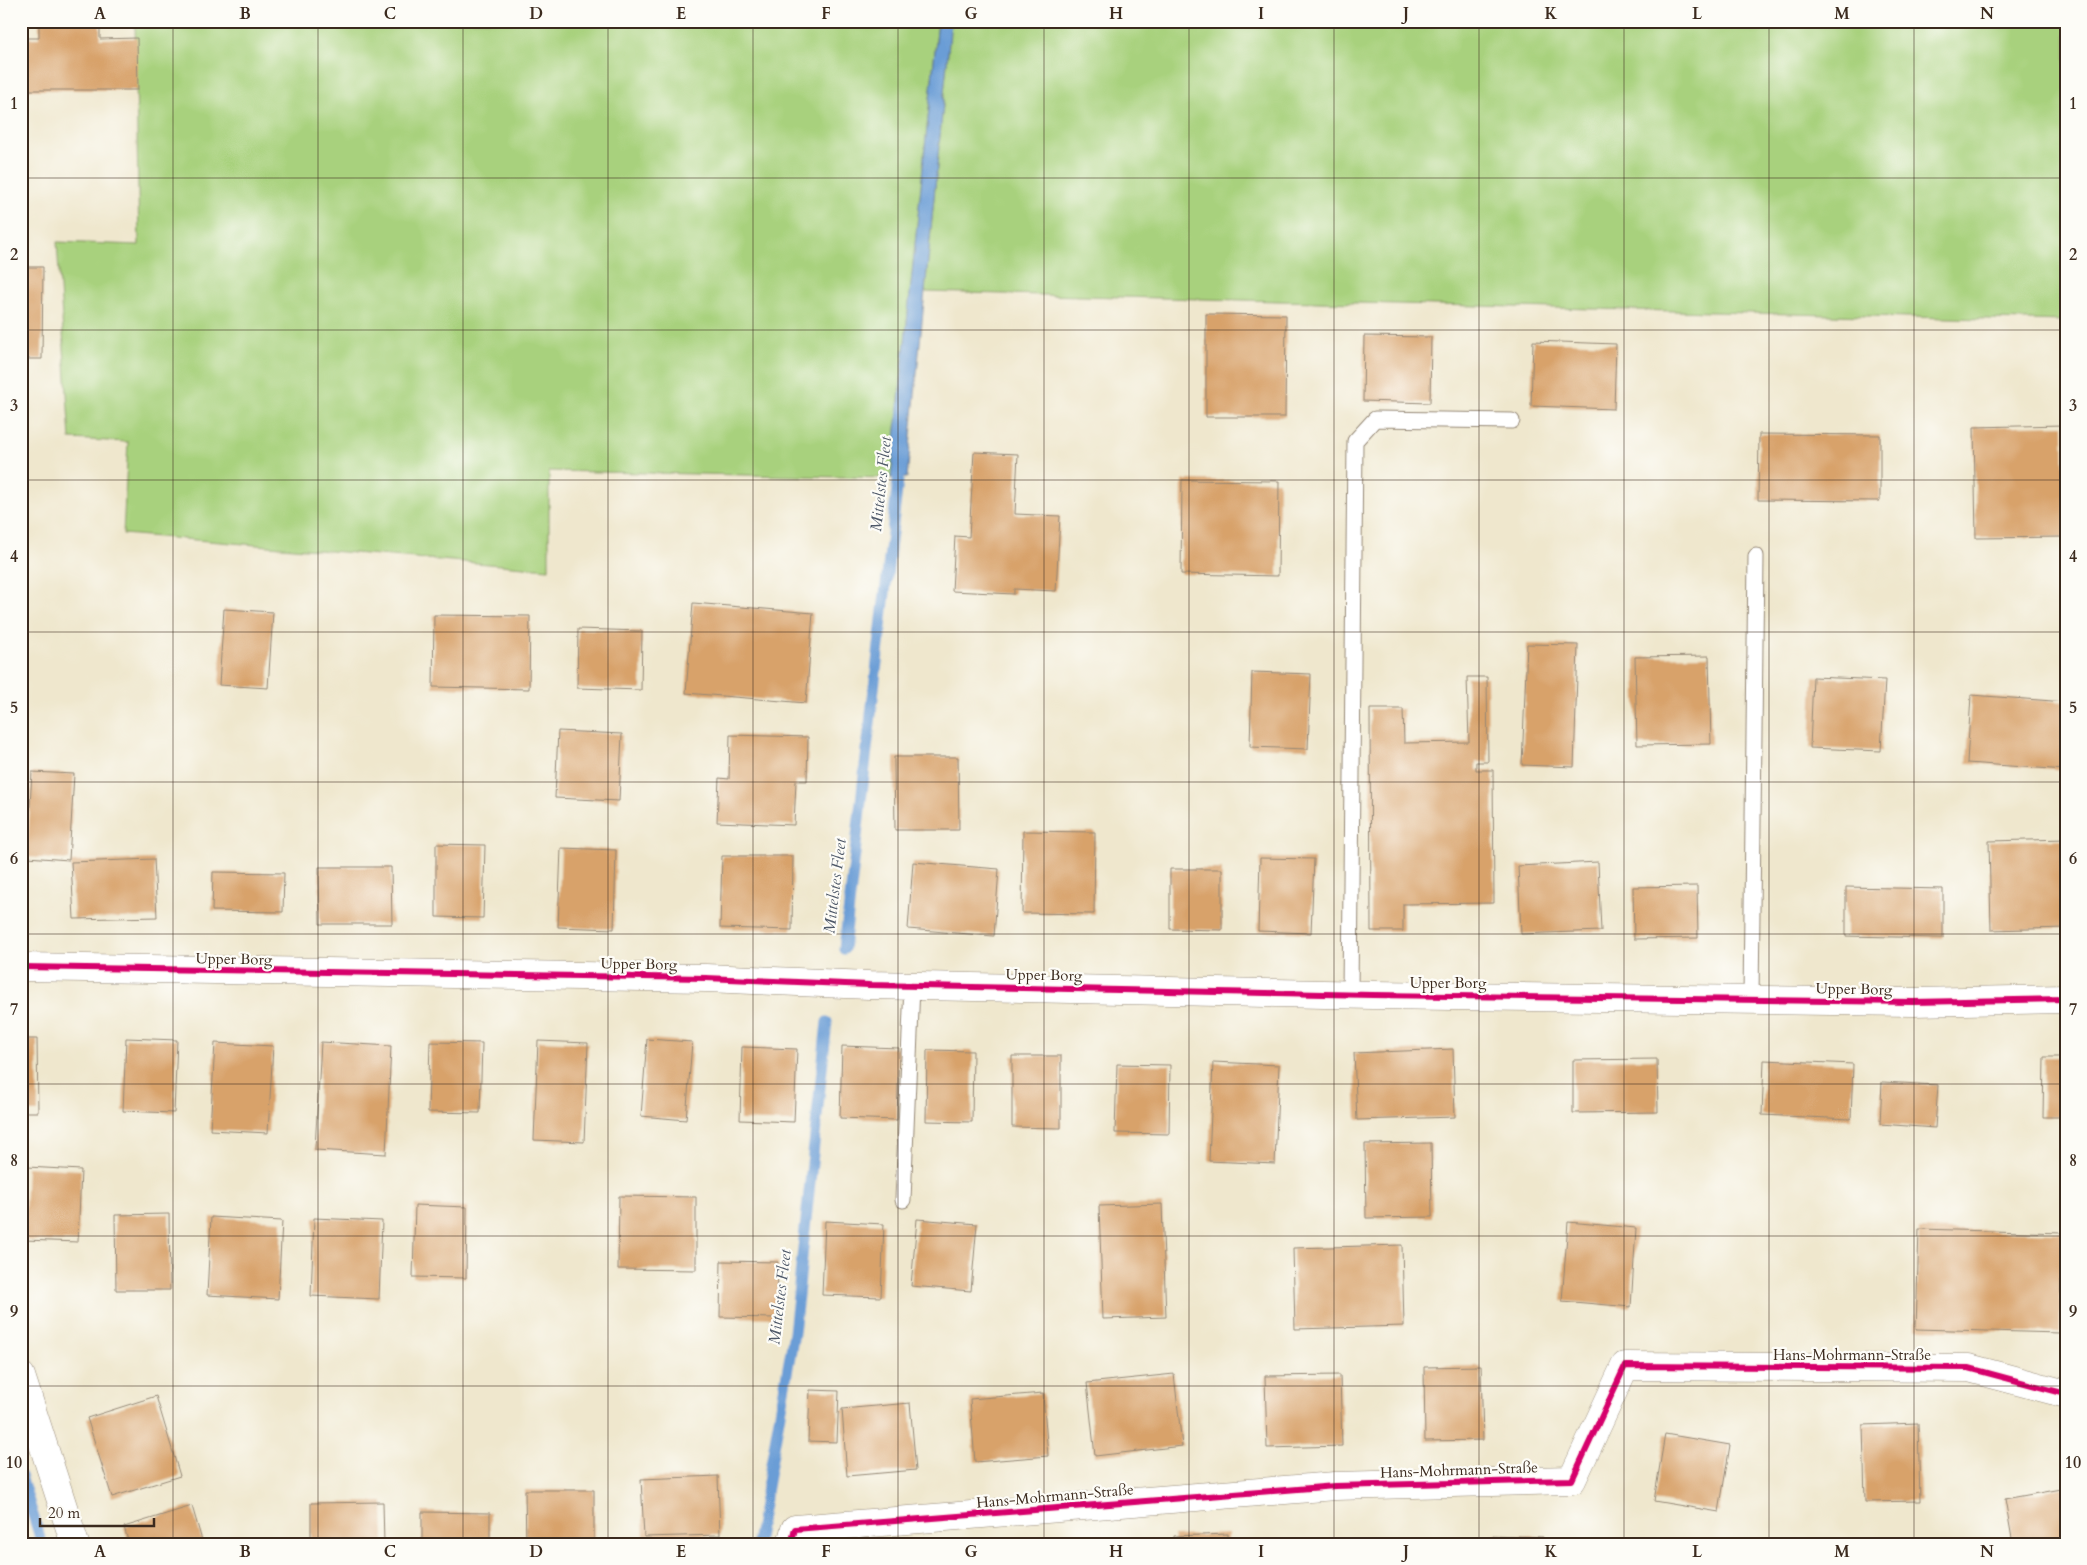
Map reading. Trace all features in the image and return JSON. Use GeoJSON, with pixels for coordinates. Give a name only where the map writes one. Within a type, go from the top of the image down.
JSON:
{"type":"FeatureCollection","features":[{"type":"Feature","properties":{"kind":"street","name":"Upper Borg"},"geometry":{"type":"LineString","coordinates":[[21,967],[706,978],[912,986],[1350,995],[1913,1002],[2066,999]]}},
{"type":"Feature","properties":{"kind":"street","name":"Hans-Mohrmann-Straße"},"geometry":{"type":"LineString","coordinates":[[791,1544],[795,1529],[805,1528],[1335,1486],[1572,1480],[1625,1366],[1969,1368],[2066,1394]]}},
{"type":"Feature","properties":{"kind":"street"},"geometry":{"type":"LineString","coordinates":[[21,1376],[75,1544]]}},
{"type":"Feature","properties":{"kind":"lane"},"geometry":{"type":"LineString","coordinates":[[1350,995],[1355,441],[1375,419],[1512,421]]}},
{"type":"Feature","properties":{"kind":"lane"},"geometry":{"type":"LineString","coordinates":[[1751,999],[1756,556]]}},
{"type":"Feature","properties":{"kind":"lane"},"geometry":{"type":"LineString","coordinates":[[902,1200],[912,986]]}},
{"type":"Feature","properties":{"kind":"green space"},"geometry":{"type":"Polygon","coordinates":[[[135,21],[938,21],[891,478],[549,471],[549,569],[123,534],[128,442],[70,439],[57,242],[139,245],[135,21]]]}},
{"type":"Feature","properties":{"kind":"green space"},"geometry":{"type":"Polygon","coordinates":[[[951,21],[2066,21],[2066,321],[925,292],[951,21]]]}},
{"type":"Feature","properties":{"kind":"water"},"geometry":{"type":"Polygon","coordinates":[[[938,21],[951,21],[907,478],[891,478],[938,21]]]}},
{"type":"Feature","properties":{"kind":"building"},"geometry":{"type":"Polygon","coordinates":[[[39,21],[100,21],[100,39],[137,38],[138,90],[21,90],[21,38],[39,38],[39,21]]]}},
{"type":"Feature","properties":{"kind":"building"},"geometry":{"type":"Polygon","coordinates":[[[21,267],[43,267],[42,359],[21,359],[21,267]]]}},
{"type":"Feature","properties":{"kind":"building"},"geometry":{"type":"Polygon","coordinates":[[[1206,314],[1286,315],[1285,417],[1206,417],[1206,314]]]}},
{"type":"Feature","properties":{"kind":"building"},"geometry":{"type":"Polygon","coordinates":[[[1364,336],[1431,337],[1430,403],[1363,401],[1364,336]]]}},
{"type":"Feature","properties":{"kind":"building"},"geometry":{"type":"Polygon","coordinates":[[[1533,341],[1616,344],[1614,409],[1531,406],[1533,341]]]}},
{"type":"Feature","properties":{"kind":"building"},"geometry":{"type":"Polygon","coordinates":[[[2063,425],[2065,537],[1976,538],[1974,427],[2063,425]]]}},
{"type":"Feature","properties":{"kind":"building"},"geometry":{"type":"Polygon","coordinates":[[[1759,434],[1880,435],[1880,501],[1758,500],[1759,434]]]}},
{"type":"Feature","properties":{"kind":"building"},"geometry":{"type":"Polygon","coordinates":[[[974,452],[1018,454],[1015,514],[1060,516],[1056,591],[1014,589],[1014,594],[952,591],[955,536],[969,537],[974,452]]]}},
{"type":"Feature","properties":{"kind":"building"},"geometry":{"type":"Polygon","coordinates":[[[1182,480],[1279,481],[1278,576],[1181,574],[1182,480]]]}},
{"type":"Feature","properties":{"kind":"building"},"geometry":{"type":"Polygon","coordinates":[[[693,603],[813,613],[806,703],[686,693],[693,603]]]}},
{"type":"Feature","properties":{"kind":"building"},"geometry":{"type":"Polygon","coordinates":[[[224,609],[273,612],[268,688],[219,685],[224,609]]]}},
{"type":"Feature","properties":{"kind":"building"},"geometry":{"type":"Polygon","coordinates":[[[434,615],[530,616],[529,689],[433,687],[434,615]]]}},
{"type":"Feature","properties":{"kind":"building"},"geometry":{"type":"Polygon","coordinates":[[[578,629],[642,631],[641,690],[577,688],[578,629]]]}},
{"type":"Feature","properties":{"kind":"building"},"geometry":{"type":"Polygon","coordinates":[[[1527,644],[1578,645],[1574,767],[1522,765],[1527,644]]]}},
{"type":"Feature","properties":{"kind":"building"},"geometry":{"type":"Polygon","coordinates":[[[1709,656],[1711,744],[1637,745],[1635,657],[1709,656]]]}},
{"type":"Feature","properties":{"kind":"building"},"geometry":{"type":"Polygon","coordinates":[[[1252,672],[1311,674],[1308,749],[1250,747],[1252,672]]]}},
{"type":"Feature","properties":{"kind":"building"},"geometry":{"type":"Polygon","coordinates":[[[1467,677],[1487,677],[1488,762],[1476,762],[1476,770],[1493,770],[1494,903],[1403,904],[1403,931],[1371,931],[1370,709],[1403,709],[1404,743],[1469,742],[1467,677]]]}},
{"type":"Feature","properties":{"kind":"building"},"geometry":{"type":"Polygon","coordinates":[[[1813,677],[1885,680],[1881,751],[1810,748],[1813,677]]]}},
{"type":"Feature","properties":{"kind":"building"},"geometry":{"type":"Polygon","coordinates":[[[1971,695],[2066,702],[2066,770],[1967,763],[1971,695]]]}},
{"type":"Feature","properties":{"kind":"building"},"geometry":{"type":"Polygon","coordinates":[[[558,731],[622,734],[619,801],[555,798],[558,731]]]}},
{"type":"Feature","properties":{"kind":"building"},"geometry":{"type":"Polygon","coordinates":[[[730,735],[808,737],[807,781],[796,781],[794,825],[717,822],[719,778],[729,779],[730,735]]]}},
{"type":"Feature","properties":{"kind":"building"},"geometry":{"type":"Polygon","coordinates":[[[894,757],[958,757],[959,830],[895,830],[894,757]]]}},
{"type":"Feature","properties":{"kind":"building"},"geometry":{"type":"Polygon","coordinates":[[[32,772],[74,774],[69,860],[27,857],[32,772]]]}},
{"type":"Feature","properties":{"kind":"building"},"geometry":{"type":"Polygon","coordinates":[[[1023,831],[1095,832],[1094,914],[1022,913],[1023,831]]]}},
{"type":"Feature","properties":{"kind":"building"},"geometry":{"type":"Polygon","coordinates":[[[2066,839],[2066,928],[1991,930],[1989,841],[2066,839]]]}},
{"type":"Feature","properties":{"kind":"building"},"geometry":{"type":"Polygon","coordinates":[[[436,844],[485,845],[483,918],[436,917],[436,844]]]}},
{"type":"Feature","properties":{"kind":"building"},"geometry":{"type":"Polygon","coordinates":[[[561,848],[616,850],[614,929],[558,927],[561,848]]]}},
{"type":"Feature","properties":{"kind":"building"},"geometry":{"type":"Polygon","coordinates":[[[722,856],[793,856],[792,930],[720,928],[722,856]]]}},
{"type":"Feature","properties":{"kind":"building"},"geometry":{"type":"Polygon","coordinates":[[[1260,858],[1314,859],[1311,933],[1258,931],[1260,858]]]}},
{"type":"Feature","properties":{"kind":"building"},"geometry":{"type":"Polygon","coordinates":[[[154,859],[157,917],[74,919],[71,862],[154,859]]]}},
{"type":"Feature","properties":{"kind":"building"},"geometry":{"type":"Polygon","coordinates":[[[913,862],[999,869],[994,936],[908,929],[913,862]]]}},
{"type":"Feature","properties":{"kind":"building"},"geometry":{"type":"Polygon","coordinates":[[[1598,862],[1601,931],[1521,934],[1518,866],[1598,862]]]}},
{"type":"Feature","properties":{"kind":"building"},"geometry":{"type":"Polygon","coordinates":[[[319,867],[391,867],[392,924],[320,924],[319,867]]]}},
{"type":"Feature","properties":{"kind":"building"},"geometry":{"type":"Polygon","coordinates":[[[1170,869],[1222,869],[1222,930],[1170,929],[1170,869]]]}},
{"type":"Feature","properties":{"kind":"building"},"geometry":{"type":"Polygon","coordinates":[[[213,872],[284,873],[283,912],[212,911],[213,872]]]}},
{"type":"Feature","properties":{"kind":"building"},"geometry":{"type":"Polygon","coordinates":[[[1697,886],[1698,938],[1634,939],[1633,887],[1697,886]]]}},
{"type":"Feature","properties":{"kind":"building"},"geometry":{"type":"Polygon","coordinates":[[[1846,887],[1943,889],[1943,938],[1846,936],[1846,887]]]}},
{"type":"Feature","properties":{"kind":"building"},"geometry":{"type":"Polygon","coordinates":[[[126,1038],[177,1040],[174,1113],[123,1111],[126,1038]]]}},
{"type":"Feature","properties":{"kind":"building"},"geometry":{"type":"Polygon","coordinates":[[[21,1039],[37,1039],[38,1112],[21,1112],[21,1039]]]}},
{"type":"Feature","properties":{"kind":"building"},"geometry":{"type":"Polygon","coordinates":[[[647,1039],[692,1042],[686,1120],[641,1116],[647,1039]]]}},
{"type":"Feature","properties":{"kind":"building"},"geometry":{"type":"Polygon","coordinates":[[[538,1041],[588,1043],[584,1142],[534,1140],[538,1041]]]}},
{"type":"Feature","properties":{"kind":"building"},"geometry":{"type":"Polygon","coordinates":[[[321,1042],[391,1046],[386,1154],[315,1150],[321,1042]]]}},
{"type":"Feature","properties":{"kind":"building"},"geometry":{"type":"Polygon","coordinates":[[[430,1042],[482,1043],[480,1113],[428,1112],[430,1042]]]}},
{"type":"Feature","properties":{"kind":"building"},"geometry":{"type":"Polygon","coordinates":[[[215,1043],[273,1046],[268,1133],[210,1130],[215,1043]]]}},
{"type":"Feature","properties":{"kind":"building"},"geometry":{"type":"Polygon","coordinates":[[[842,1046],[899,1048],[897,1120],[840,1118],[842,1046]]]}},
{"type":"Feature","properties":{"kind":"building"},"geometry":{"type":"Polygon","coordinates":[[[742,1047],[797,1049],[794,1122],[740,1120],[742,1047]]]}},
{"type":"Feature","properties":{"kind":"building"},"geometry":{"type":"Polygon","coordinates":[[[1453,1049],[1455,1117],[1357,1120],[1354,1053],[1453,1049]]]}},
{"type":"Feature","properties":{"kind":"building"},"geometry":{"type":"Polygon","coordinates":[[[927,1050],[973,1051],[972,1122],[926,1121],[927,1050]]]}},
{"type":"Feature","properties":{"kind":"building"},"geometry":{"type":"Polygon","coordinates":[[[1012,1056],[1061,1056],[1061,1128],[1012,1127],[1012,1056]]]}},
{"type":"Feature","properties":{"kind":"building"},"geometry":{"type":"Polygon","coordinates":[[[2044,1057],[2066,1057],[2066,1117],[2043,1117],[2044,1057]]]}},
{"type":"Feature","properties":{"kind":"building"},"geometry":{"type":"Polygon","coordinates":[[[1657,1059],[1658,1112],[1573,1113],[1573,1060],[1657,1059]]]}},
{"type":"Feature","properties":{"kind":"building"},"geometry":{"type":"Polygon","coordinates":[[[1764,1060],[1853,1064],[1851,1119],[1762,1115],[1764,1060]]]}},
{"type":"Feature","properties":{"kind":"building"},"geometry":{"type":"Polygon","coordinates":[[[1213,1062],[1279,1065],[1275,1164],[1209,1161],[1213,1062]]]}},
{"type":"Feature","properties":{"kind":"building"},"geometry":{"type":"Polygon","coordinates":[[[1117,1064],[1170,1065],[1169,1134],[1115,1133],[1117,1064]]]}},
{"type":"Feature","properties":{"kind":"building"},"geometry":{"type":"Polygon","coordinates":[[[1882,1082],[1938,1085],[1935,1128],[1880,1124],[1882,1082]]]}},
{"type":"Feature","properties":{"kind":"building"},"geometry":{"type":"Polygon","coordinates":[[[1431,1143],[1432,1217],[1366,1218],[1365,1144],[1431,1143]]]}},
{"type":"Feature","properties":{"kind":"building"},"geometry":{"type":"Polygon","coordinates":[[[27,1167],[81,1170],[78,1242],[24,1240],[27,1167]]]}},
{"type":"Feature","properties":{"kind":"building"},"geometry":{"type":"Polygon","coordinates":[[[619,1196],[696,1197],[696,1270],[618,1269],[619,1196]]]}},
{"type":"Feature","properties":{"kind":"building"},"geometry":{"type":"Polygon","coordinates":[[[1162,1204],[1166,1317],[1103,1319],[1099,1206],[1162,1204]]]}},
{"type":"Feature","properties":{"kind":"building"},"geometry":{"type":"Polygon","coordinates":[[[415,1205],[467,1207],[466,1278],[413,1277],[415,1205]]]}},
{"type":"Feature","properties":{"kind":"building"},"geometry":{"type":"Polygon","coordinates":[[[169,1214],[170,1290],[116,1290],[115,1215],[169,1214]]]}},
{"type":"Feature","properties":{"kind":"building"},"geometry":{"type":"Polygon","coordinates":[[[211,1217],[282,1221],[278,1299],[207,1295],[211,1217]]]}},
{"type":"Feature","properties":{"kind":"building"},"geometry":{"type":"Polygon","coordinates":[[[314,1218],[382,1221],[379,1299],[311,1296],[314,1218]]]}},
{"type":"Feature","properties":{"kind":"building"},"geometry":{"type":"Polygon","coordinates":[[[917,1219],[977,1224],[971,1291],[911,1286],[917,1219]]]}},
{"type":"Feature","properties":{"kind":"building"},"geometry":{"type":"Polygon","coordinates":[[[825,1221],[884,1224],[881,1297],[822,1295],[825,1221]]]}},
{"type":"Feature","properties":{"kind":"building"},"geometry":{"type":"Polygon","coordinates":[[[1568,1222],[1636,1228],[1631,1307],[1562,1301],[1568,1222]]]}},
{"type":"Feature","properties":{"kind":"building"},"geometry":{"type":"Polygon","coordinates":[[[1919,1229],[2062,1233],[2060,1333],[1916,1329],[1919,1229]]]}},
{"type":"Feature","properties":{"kind":"building"},"geometry":{"type":"Polygon","coordinates":[[[1402,1245],[1404,1326],[1295,1329],[1293,1248],[1402,1245]]]}},
{"type":"Feature","properties":{"kind":"building"},"geometry":{"type":"Polygon","coordinates":[[[721,1261],[778,1262],[777,1318],[720,1317],[721,1261]]]}},
{"type":"Feature","properties":{"kind":"building"},"geometry":{"type":"Polygon","coordinates":[[[1481,1366],[1483,1440],[1425,1441],[1424,1367],[1481,1366]]]}},
{"type":"Feature","properties":{"kind":"building"},"geometry":{"type":"Polygon","coordinates":[[[1174,1374],[1182,1446],[1095,1456],[1087,1383],[1174,1374]]]}},
{"type":"Feature","properties":{"kind":"building"},"geometry":{"type":"Polygon","coordinates":[[[1340,1375],[1342,1446],[1267,1448],[1265,1376],[1340,1375]]]}},
{"type":"Feature","properties":{"kind":"building"},"geometry":{"type":"Polygon","coordinates":[[[810,1390],[839,1391],[837,1442],[808,1441],[810,1390]]]}},
{"type":"Feature","properties":{"kind":"building"},"geometry":{"type":"Polygon","coordinates":[[[1043,1393],[1048,1456],[975,1462],[970,1399],[1043,1393]]]}},
{"type":"Feature","properties":{"kind":"building"},"geometry":{"type":"Polygon","coordinates":[[[156,1396],[180,1476],[112,1497],[87,1418],[156,1396]]]}},
{"type":"Feature","properties":{"kind":"building"},"geometry":{"type":"Polygon","coordinates":[[[910,1403],[916,1470],[847,1476],[842,1409],[910,1403]]]}},
{"type":"Feature","properties":{"kind":"building"},"geometry":{"type":"Polygon","coordinates":[[[1918,1423],[1920,1501],[1865,1502],[1863,1425],[1918,1423]]]}},
{"type":"Feature","properties":{"kind":"building"},"geometry":{"type":"Polygon","coordinates":[[[1665,1434],[1730,1445],[1719,1512],[1654,1501],[1665,1434]]]}},
{"type":"Feature","properties":{"kind":"building"},"geometry":{"type":"Polygon","coordinates":[[[718,1476],[720,1535],[644,1537],[641,1479],[718,1476]]]}},
{"type":"Feature","properties":{"kind":"building"},"geometry":{"type":"Polygon","coordinates":[[[2066,1488],[2066,1544],[2013,1544],[2005,1499],[2066,1488]]]}},
{"type":"Feature","properties":{"kind":"building"},"geometry":{"type":"Polygon","coordinates":[[[525,1490],[594,1490],[594,1544],[526,1544],[525,1490]]]}},
{"type":"Feature","properties":{"kind":"building"},"geometry":{"type":"Polygon","coordinates":[[[383,1502],[384,1544],[311,1544],[311,1503],[383,1502]]]}},
{"type":"Feature","properties":{"kind":"building"},"geometry":{"type":"Polygon","coordinates":[[[192,1506],[203,1544],[129,1544],[124,1527],[192,1506]]]}},
{"type":"Feature","properties":{"kind":"building"},"geometry":{"type":"Polygon","coordinates":[[[422,1512],[490,1513],[490,1544],[422,1544],[422,1512]]]}},
{"type":"Feature","properties":{"kind":"building"},"geometry":{"type":"Polygon","coordinates":[[[1228,1534],[1228,1544],[1174,1544],[1174,1536],[1228,1534]]]}},
{"type":"Feature","properties":{"kind":"building"},"geometry":{"type":"Polygon","coordinates":[[[1493,1535],[1543,1537],[1543,1544],[1492,1544],[1493,1535]]]}},
{"type":"Feature","properties":{"kind":"waterway","name":"Mittelstes Fleet"},"geometry":{"type":"LineString","coordinates":[[844,949],[900,463]]}},
{"type":"Feature","properties":{"kind":"waterway","name":"Mittelstes Fleet"},"geometry":{"type":"LineString","coordinates":[[757,1544],[794,1333],[827,1022]]}},
{"type":"Feature","properties":{"kind":"waterway"},"geometry":{"type":"LineString","coordinates":[[21,1476],[42,1544]]}},
{"type":"Feature","properties":{"kind":"cycle path"},"geometry":{"type":"LineString","coordinates":[[21,967],[706,978],[869,985],[1372,995],[1913,1002],[2066,999]]}},
{"type":"Feature","properties":{"kind":"cycle path"},"geometry":{"type":"LineString","coordinates":[[791,1544],[795,1529],[1335,1486],[1572,1480],[1625,1366],[1969,1368],[2066,1394]]}}]}
